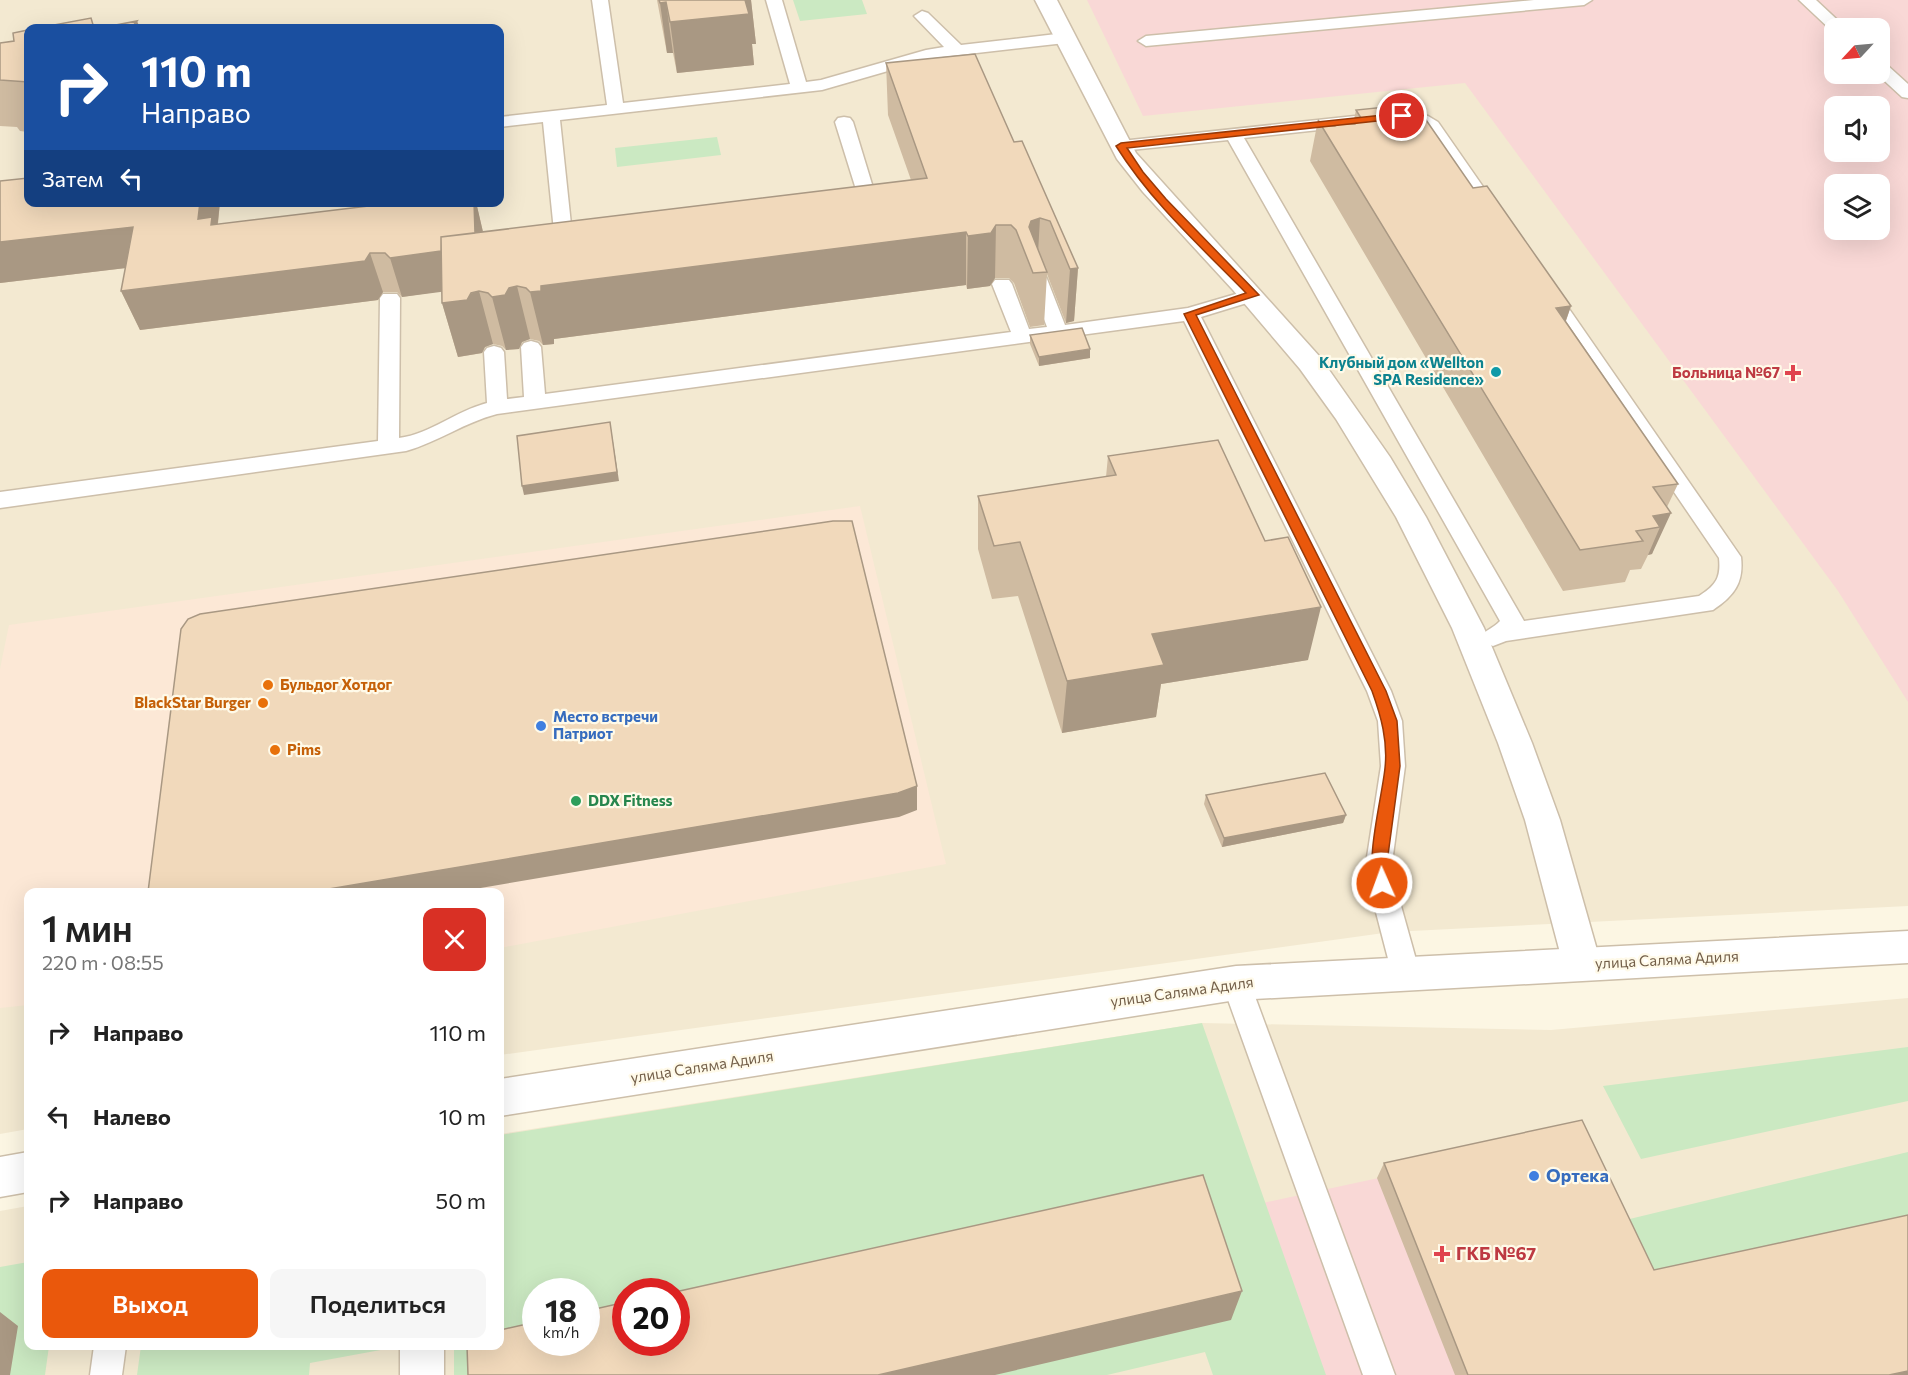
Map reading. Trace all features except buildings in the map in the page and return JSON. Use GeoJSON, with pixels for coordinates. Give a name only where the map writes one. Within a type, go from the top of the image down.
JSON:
{"type":"FeatureCollection","features":[{"type":"Feature","properties":{"kind":"street"},"geometry":{"type":"LineString","coordinates":[[1046,0],[1121,146],[1139,174],[1162,202],[1253,295],[1311,364],[1362,437],[1421,534],[1474,643],[1505,716],[1536,802],[1582,964]]}},
{"type":"Feature","properties":{"kind":"street","name":"улица Саляма Адиля"},"geometry":{"type":"LineString","coordinates":[[504,1097],[1236,982],[1908,947]]}},
{"type":"Feature","properties":{"kind":"street"},"geometry":{"type":"LineString","coordinates":[[0,1177],[24,1173]]}},
{"type":"Feature","properties":{"kind":"street"},"geometry":{"type":"LineString","coordinates":[[422,1350],[422,1375]]}},
{"type":"Feature","properties":{"kind":"lane"},"geometry":{"type":"LineString","coordinates":[[600,0],[616,109]]}},
{"type":"Feature","properties":{"kind":"lane"},"geometry":{"type":"LineString","coordinates":[[774,0],[800,88]]}},
{"type":"Feature","properties":{"kind":"lane"},"geometry":{"type":"LineString","coordinates":[[1146,41],[1584,0]]}},
{"type":"Feature","properties":{"kind":"lane"},"geometry":{"type":"LineString","coordinates":[[1807,0],[1827,18]]}},
{"type":"Feature","properties":{"kind":"lane"},"geometry":{"type":"LineString","coordinates":[[922,16],[957,50]]}},
{"type":"Feature","properties":{"kind":"lane"},"geometry":{"type":"LineString","coordinates":[[504,122],[800,88],[844,80],[922,55],[1065,38]]}},
{"type":"Feature","properties":{"kind":"lane"},"geometry":{"type":"LineString","coordinates":[[1890,75],[1904,86]]}},
{"type":"Feature","properties":{"kind":"lane"},"geometry":{"type":"LineString","coordinates":[[551,116],[564,241],[599,237]]}},
{"type":"Feature","properties":{"kind":"lane"},"geometry":{"type":"LineString","coordinates":[[1121,146],[1233,134],[1325,132],[1402,116],[1422,120],[1432,126],[1507,234]]}},
{"type":"Feature","properties":{"kind":"lane"},"geometry":{"type":"LineString","coordinates":[[837,207],[869,204],[844,122]]}},
{"type":"Feature","properties":{"kind":"lane"},"geometry":{"type":"LineString","coordinates":[[1233,134],[1509,615],[1513,623],[1503,633]]}},
{"type":"Feature","properties":{"kind":"lane"},"geometry":{"type":"LineString","coordinates":[[1038,279],[1058,331]]}},
{"type":"Feature","properties":{"kind":"lane"},"geometry":{"type":"LineString","coordinates":[[1474,643],[1503,633],[1705,604],[1724,591],[1732,573],[1730,557],[1541,283]]}},
{"type":"Feature","properties":{"kind":"lane"},"geometry":{"type":"LineString","coordinates":[[1002,284],[1022,336]]}},
{"type":"Feature","properties":{"kind":"lane"},"geometry":{"type":"LineString","coordinates":[[0,500],[388,447],[419,441],[456,421],[497,407],[1190,314],[1253,295]]}},
{"type":"Feature","properties":{"kind":"lane"},"geometry":{"type":"LineString","coordinates":[[388,447],[390,298]]}},
{"type":"Feature","properties":{"kind":"lane"},"geometry":{"type":"LineString","coordinates":[[1190,314],[1379,691],[1390,721],[1393,766],[1378,870],[1406,974]]}},
{"type":"Feature","properties":{"kind":"lane"},"geometry":{"type":"LineString","coordinates":[[531,347],[535,402]]}},
{"type":"Feature","properties":{"kind":"lane"},"geometry":{"type":"LineString","coordinates":[[494,352],[497,407]]}},
{"type":"Feature","properties":{"kind":"lane"},"geometry":{"type":"LineString","coordinates":[[1236,982],[1380,1375]]}},
{"type":"Feature","properties":{"kind":"lane"},"geometry":{"type":"LineString","coordinates":[[106,1375],[109,1350]]}},
{"type":"Feature","properties":{"kind":"shaded area"},"geometry":{"type":"Polygon","coordinates":[[[0,0],[1908,0],[1908,906],[1391,932],[504,1054],[504,888],[24,888],[24,1130],[0,1134],[0,0]]]}},
{"type":"Feature","properties":{"kind":"shaded area","name":"Больница №67"},"geometry":{"type":"Polygon","coordinates":[[[1087,0],[1908,0],[1908,702],[1838,591],[1465,83],[1143,116],[1087,0]]]}},
{"type":"Feature","properties":{"kind":"shaded area","name":"Место встречи Патриот"},"geometry":{"type":"Polygon","coordinates":[[[860,506],[946,864],[504,947],[504,888],[24,888],[24,1005],[0,1008],[0,669],[9,625],[860,506]]]}},
{"type":"Feature","properties":{"kind":"shaded area"},"geometry":{"type":"Polygon","coordinates":[[[1908,998],[1908,1375],[0,1375],[0,1211],[24,1207],[24,1350],[504,1350],[504,1133],[1202,1023],[1551,1030],[1908,998]]]}},
{"type":"Feature","properties":{"kind":"shaded area","name":"ГКБ №67"},"geometry":{"type":"Polygon","coordinates":[[[1480,1156],[1908,1375],[1297,1375],[1240,1208],[1480,1156]]]}},
{"type":"Feature","properties":{"kind":"green space"},"geometry":{"type":"Polygon","coordinates":[[[793,0],[862,0],[867,14],[800,21],[793,0]]]}},
{"type":"Feature","properties":{"kind":"green space"},"geometry":{"type":"Polygon","coordinates":[[[717,137],[721,155],[617,167],[615,148],[717,137]]]}},
{"type":"Feature","properties":{"kind":"green space"},"geometry":{"type":"Polygon","coordinates":[[[1202,1023],[1326,1375],[1213,1375],[1205,1352],[1107,1375],[995,1375],[690,1296],[690,1278],[612,1278],[612,1338],[600,1341],[600,1278],[522,1278],[522,1356],[550,1356],[486,1375],[454,1375],[454,1350],[504,1350],[504,1134],[1202,1023]]]}},
{"type":"Feature","properties":{"kind":"green space"},"geometry":{"type":"Polygon","coordinates":[[[1908,1047],[1908,1101],[1641,1159],[1603,1086],[1908,1047]]]}},
{"type":"Feature","properties":{"kind":"green space"},"geometry":{"type":"Polygon","coordinates":[[[1908,1152],[1908,1225],[1642,1283],[1613,1223],[1908,1152]]]}},
{"type":"Feature","properties":{"kind":"green space"},"geometry":{"type":"Polygon","coordinates":[[[24,1263],[24,1350],[48,1350],[45,1375],[10,1375],[0,1329],[0,1267],[24,1263]]]}},
{"type":"Feature","properties":{"kind":"green space"},"geometry":{"type":"Polygon","coordinates":[[[140,1350],[381,1350],[310,1363],[309,1375],[137,1375],[140,1350]]]}},
{"type":"Feature","properties":{"kind":"place","name":"Клубный дом «Wellton SPA Residence»"},"geometry":{"type":"Point","coordinates":[1496,372]}},
{"type":"Feature","properties":{"kind":"place","name":"Больница №67"},"geometry":{"type":"Point","coordinates":[1793,373]}},
{"type":"Feature","properties":{"kind":"place","name":"Бульдог Хотдог"},"geometry":{"type":"Point","coordinates":[268,685]}},
{"type":"Feature","properties":{"kind":"place","name":"BlackStar Burger"},"geometry":{"type":"Point","coordinates":[263,703]}},
{"type":"Feature","properties":{"kind":"place","name":"Место встречи Патриот"},"geometry":{"type":"Point","coordinates":[541,726]}},
{"type":"Feature","properties":{"kind":"place","name":"Pims"},"geometry":{"type":"Point","coordinates":[275,750]}},
{"type":"Feature","properties":{"kind":"place","name":"DDX Fitness"},"geometry":{"type":"Point","coordinates":[576,801]}},
{"type":"Feature","properties":{"kind":"place","name":"Ортека"},"geometry":{"type":"Point","coordinates":[1534,1176]}},
{"type":"Feature","properties":{"kind":"place","name":"ГКБ №67"},"geometry":{"type":"Point","coordinates":[1442,1254]}},
{"type":"Feature","properties":{"kind":"route"},"geometry":{"type":"LineString","coordinates":[[1382,883],[1378,870],[1393,766],[1390,721],[1379,691],[1190,314],[1253,295],[1162,202],[1139,174],[1121,146],[1402,116]]}}]}
